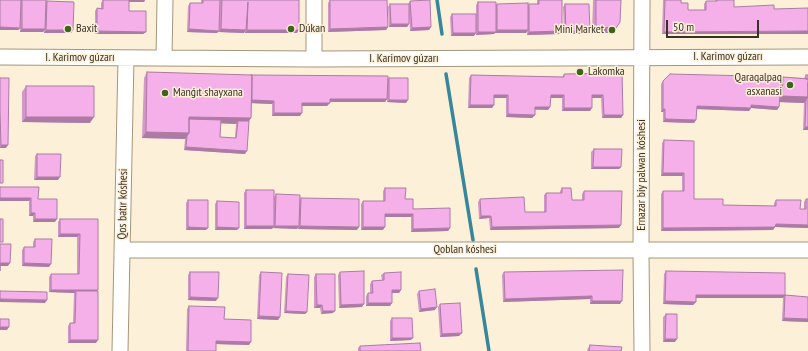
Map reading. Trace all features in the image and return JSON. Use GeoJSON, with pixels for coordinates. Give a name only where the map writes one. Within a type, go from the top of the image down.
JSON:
{"type":"FeatureCollection","features":[{"type":"Feature","properties":{"kind":"street"},"geometry":{"type":"LineString","coordinates":[[164,58],[165,0]]}},
{"type":"Feature","properties":{"kind":"street"},"geometry":{"type":"LineString","coordinates":[[314,0],[314,59]]}},
{"type":"Feature","properties":{"kind":"street","name":"Ernazar biy palwan kóshesi"},"geometry":{"type":"LineString","coordinates":[[642,0],[642,351]]}},
{"type":"Feature","properties":{"kind":"street","name":"I. Karimov gúzarı"},"geometry":{"type":"LineString","coordinates":[[0,57],[314,59],[808,57]]}},
{"type":"Feature","properties":{"kind":"street","name":"Qos batır kóshesi"},"geometry":{"type":"LineString","coordinates":[[120,351],[126,58]]}},
{"type":"Feature","properties":{"kind":"street","name":"Qoblan kóshesi"},"geometry":{"type":"LineString","coordinates":[[122,250],[808,250]]}},
{"type":"Feature","properties":{"kind":"building"},"geometry":{"type":"Polygon","coordinates":[[[0,0],[21,0],[20,28],[0,27],[0,0]]]}},
{"type":"Feature","properties":{"kind":"building"},"geometry":{"type":"Polygon","coordinates":[[[22,0],[46,0],[45,29],[22,29],[22,0]]]}},
{"type":"Feature","properties":{"kind":"building"},"geometry":{"type":"Polygon","coordinates":[[[103,0],[129,0],[129,11],[146,11],[146,32],[97,31],[97,8],[103,9],[103,0]]]}},
{"type":"Feature","properties":{"kind":"building"},"geometry":{"type":"Polygon","coordinates":[[[203,0],[220,0],[219,31],[189,29],[190,3],[203,3],[203,0]]]}},
{"type":"Feature","properties":{"kind":"building"},"geometry":{"type":"Polygon","coordinates":[[[222,0],[299,0],[299,30],[247,30],[248,2],[246,30],[221,29],[222,0]]]}},
{"type":"Feature","properties":{"kind":"building"},"geometry":{"type":"Polygon","coordinates":[[[330,0],[387,0],[388,27],[330,29],[330,0]]]}},
{"type":"Feature","properties":{"kind":"building"},"geometry":{"type":"Polygon","coordinates":[[[430,0],[431,27],[412,28],[410,1],[430,0]]]}},
{"type":"Feature","properties":{"kind":"building"},"geometry":{"type":"Polygon","coordinates":[[[539,0],[562,0],[562,31],[529,32],[529,4],[539,4],[539,0]]]}},
{"type":"Feature","properties":{"kind":"building"},"geometry":{"type":"Polygon","coordinates":[[[596,0],[621,0],[620,22],[616,28],[596,27],[596,0]]]}},
{"type":"Feature","properties":{"kind":"building"},"geometry":{"type":"Polygon","coordinates":[[[665,0],[681,0],[681,3],[688,3],[688,10],[706,10],[706,1],[717,0],[734,0],[734,7],[774,5],[774,9],[808,8],[808,31],[664,32],[665,0]]]}},
{"type":"Feature","properties":{"kind":"building"},"geometry":{"type":"Polygon","coordinates":[[[47,1],[74,2],[73,30],[46,30],[47,1]]]}},
{"type":"Feature","properties":{"kind":"building"},"geometry":{"type":"Polygon","coordinates":[[[478,2],[496,2],[496,32],[478,32],[478,2]]]}},
{"type":"Feature","properties":{"kind":"building"},"geometry":{"type":"Polygon","coordinates":[[[528,3],[528,30],[497,30],[497,4],[528,3]]]}},
{"type":"Feature","properties":{"kind":"building"},"geometry":{"type":"Polygon","coordinates":[[[390,4],[409,4],[409,24],[391,24],[390,4]]]}},
{"type":"Feature","properties":{"kind":"building"},"geometry":{"type":"Polygon","coordinates":[[[565,4],[589,4],[590,31],[566,31],[565,4]]]}},
{"type":"Feature","properties":{"kind":"building"},"geometry":{"type":"Polygon","coordinates":[[[452,14],[476,14],[476,33],[453,33],[452,14]]]}},
{"type":"Feature","properties":{"kind":"building"},"geometry":{"type":"Polygon","coordinates":[[[147,72],[252,75],[251,118],[189,117],[189,133],[146,132],[147,72]]]}},
{"type":"Feature","properties":{"kind":"building"},"geometry":{"type":"Polygon","coordinates":[[[622,73],[623,115],[604,115],[603,95],[592,95],[592,108],[564,108],[564,95],[551,95],[550,107],[535,107],[535,115],[508,114],[508,95],[494,95],[494,105],[470,105],[471,75],[564,77],[564,74],[622,73]]]}},
{"type":"Feature","properties":{"kind":"building"},"geometry":{"type":"Polygon","coordinates":[[[670,74],[752,76],[752,79],[781,80],[779,107],[751,105],[751,108],[697,106],[696,120],[665,119],[665,109],[663,109],[663,81],[670,74]]]}},
{"type":"Feature","properties":{"kind":"building"},"geometry":{"type":"Polygon","coordinates":[[[252,75],[388,76],[387,99],[330,99],[330,103],[302,103],[302,113],[274,113],[274,101],[252,100],[252,75]]]}},
{"type":"Feature","properties":{"kind":"building"},"geometry":{"type":"Polygon","coordinates":[[[783,77],[808,79],[808,97],[782,96],[783,77]]]}},
{"type":"Feature","properties":{"kind":"building"},"geometry":{"type":"Polygon","coordinates":[[[0,78],[9,78],[8,145],[1,145],[0,78]]]}},
{"type":"Feature","properties":{"kind":"building"},"geometry":{"type":"Polygon","coordinates":[[[389,78],[408,78],[408,100],[389,100],[389,78]]]}},
{"type":"Feature","properties":{"kind":"building"},"geometry":{"type":"Polygon","coordinates":[[[26,86],[94,86],[94,117],[26,117],[26,86]]]}},
{"type":"Feature","properties":{"kind":"building"},"geometry":{"type":"Polygon","coordinates":[[[808,97],[808,127],[805,127],[806,100],[808,97]]]}},
{"type":"Feature","properties":{"kind":"building"},"geometry":{"type":"Polygon","coordinates":[[[189,119],[221,120],[220,137],[236,138],[238,121],[249,121],[247,151],[186,147],[187,136],[189,133],[189,119]]]}},
{"type":"Feature","properties":{"kind":"building"},"geometry":{"type":"Polygon","coordinates":[[[664,140],[694,141],[694,199],[723,199],[723,205],[776,206],[776,200],[801,200],[800,209],[806,209],[806,199],[808,199],[808,225],[776,224],[775,227],[663,228],[663,191],[684,191],[684,173],[663,173],[664,140]]]}},
{"type":"Feature","properties":{"kind":"building"},"geometry":{"type":"Polygon","coordinates":[[[594,149],[622,149],[621,167],[593,167],[594,149]]]}},
{"type":"Feature","properties":{"kind":"building"},"geometry":{"type":"Polygon","coordinates":[[[37,154],[61,154],[60,177],[37,177],[37,154]]]}},
{"type":"Feature","properties":{"kind":"building"},"geometry":{"type":"Polygon","coordinates":[[[0,160],[3,160],[3,183],[0,183],[0,160]]]}},
{"type":"Feature","properties":{"kind":"building"},"geometry":{"type":"Polygon","coordinates":[[[0,187],[39,187],[38,199],[57,199],[57,219],[35,219],[35,213],[31,213],[31,198],[0,198],[0,187]]]}},
{"type":"Feature","properties":{"kind":"building"},"geometry":{"type":"Polygon","coordinates":[[[385,188],[406,188],[405,199],[413,199],[413,209],[450,208],[450,228],[413,229],[413,214],[385,214],[385,227],[363,227],[363,201],[385,201],[385,188]]]}},
{"type":"Feature","properties":{"kind":"building"},"geometry":{"type":"Polygon","coordinates":[[[562,188],[571,188],[572,200],[584,200],[584,191],[622,191],[621,225],[492,227],[491,216],[481,216],[480,199],[524,197],[525,212],[546,212],[546,193],[562,193],[562,188]]]}},
{"type":"Feature","properties":{"kind":"building"},"geometry":{"type":"Polygon","coordinates":[[[246,190],[274,190],[274,226],[246,226],[246,190]]]}},
{"type":"Feature","properties":{"kind":"building"},"geometry":{"type":"Polygon","coordinates":[[[276,194],[300,195],[299,226],[275,226],[276,194]]]}},
{"type":"Feature","properties":{"kind":"building"},"geometry":{"type":"Polygon","coordinates":[[[301,198],[359,199],[359,227],[300,226],[301,198]]]}},
{"type":"Feature","properties":{"kind":"building"},"geometry":{"type":"Polygon","coordinates":[[[188,200],[208,200],[208,228],[188,227],[188,200]]]}},
{"type":"Feature","properties":{"kind":"building"},"geometry":{"type":"Polygon","coordinates":[[[217,201],[239,202],[239,228],[217,227],[217,201]]]}},
{"type":"Feature","properties":{"kind":"building"},"geometry":{"type":"Polygon","coordinates":[[[0,219],[3,219],[3,242],[0,242],[0,219]]]}},
{"type":"Feature","properties":{"kind":"building"},"geometry":{"type":"Polygon","coordinates":[[[60,219],[98,219],[98,290],[51,290],[51,274],[79,274],[80,234],[60,234],[60,219]]]}},
{"type":"Feature","properties":{"kind":"building"},"geometry":{"type":"Polygon","coordinates":[[[35,239],[52,239],[51,264],[24,263],[24,247],[35,247],[35,239]]]}},
{"type":"Feature","properties":{"kind":"building"},"geometry":{"type":"Polygon","coordinates":[[[0,244],[11,244],[10,263],[0,263],[0,244]]]}},
{"type":"Feature","properties":{"kind":"building"},"geometry":{"type":"Polygon","coordinates":[[[623,270],[622,301],[592,301],[592,296],[505,299],[504,272],[623,270]]]}},
{"type":"Feature","properties":{"kind":"building"},"geometry":{"type":"Polygon","coordinates":[[[364,271],[364,304],[341,305],[340,272],[364,271]]]}},
{"type":"Feature","properties":{"kind":"building"},"geometry":{"type":"Polygon","coordinates":[[[666,271],[785,273],[785,295],[696,295],[696,302],[665,301],[666,271]]]}},
{"type":"Feature","properties":{"kind":"building"},"geometry":{"type":"Polygon","coordinates":[[[190,272],[219,272],[218,298],[190,297],[190,272]]]}},
{"type":"Feature","properties":{"kind":"building"},"geometry":{"type":"Polygon","coordinates":[[[261,272],[282,273],[280,317],[259,316],[261,272]]]}},
{"type":"Feature","properties":{"kind":"building"},"geometry":{"type":"Polygon","coordinates":[[[401,272],[401,290],[392,290],[392,303],[368,303],[368,293],[373,293],[372,281],[384,280],[384,273],[401,272]]]}},
{"type":"Feature","properties":{"kind":"building"},"geometry":{"type":"Polygon","coordinates":[[[288,274],[309,275],[307,312],[286,311],[288,274]]]}},
{"type":"Feature","properties":{"kind":"building"},"geometry":{"type":"Polygon","coordinates":[[[316,274],[335,274],[335,311],[323,311],[322,305],[317,305],[316,274]]]}},
{"type":"Feature","properties":{"kind":"building"},"geometry":{"type":"Polygon","coordinates":[[[435,289],[437,307],[421,309],[419,291],[435,289]]]}},
{"type":"Feature","properties":{"kind":"building"},"geometry":{"type":"Polygon","coordinates":[[[0,291],[47,292],[47,300],[0,299],[0,291]]]}},
{"type":"Feature","properties":{"kind":"building"},"geometry":{"type":"Polygon","coordinates":[[[76,291],[98,291],[98,340],[70,340],[70,323],[75,323],[76,291]]]}},
{"type":"Feature","properties":{"kind":"building"},"geometry":{"type":"Polygon","coordinates":[[[785,295],[808,297],[808,319],[784,318],[785,295]]]}},
{"type":"Feature","properties":{"kind":"building"},"geometry":{"type":"Polygon","coordinates":[[[460,303],[462,333],[442,334],[440,304],[460,303]]]}},
{"type":"Feature","properties":{"kind":"building"},"geometry":{"type":"Polygon","coordinates":[[[189,306],[225,307],[224,319],[251,320],[251,342],[216,341],[216,351],[188,351],[189,306]]]}},
{"type":"Feature","properties":{"kind":"building"},"geometry":{"type":"Polygon","coordinates":[[[666,314],[677,314],[677,339],[665,339],[666,314]]]}},
{"type":"Feature","properties":{"kind":"building"},"geometry":{"type":"Polygon","coordinates":[[[392,318],[412,318],[413,338],[392,338],[392,318]]]}},
{"type":"Feature","properties":{"kind":"building"},"geometry":{"type":"Polygon","coordinates":[[[0,319],[9,319],[9,327],[0,327],[0,319]]]}},
{"type":"Feature","properties":{"kind":"building"},"geometry":{"type":"Polygon","coordinates":[[[420,343],[421,351],[360,351],[360,346],[420,343]]]}},
{"type":"Feature","properties":{"kind":"building"},"geometry":{"type":"Polygon","coordinates":[[[590,345],[622,347],[621,351],[589,351],[590,345]]]}},
{"type":"Feature","properties":{"kind":"waterway"},"geometry":{"type":"LineString","coordinates":[[437,0],[442,34]]}},
{"type":"Feature","properties":{"kind":"waterway"},"geometry":{"type":"LineString","coordinates":[[446,74],[473,240]]}},
{"type":"Feature","properties":{"kind":"waterway"},"geometry":{"type":"LineString","coordinates":[[476,269],[489,351]]}},
{"type":"Feature","properties":{"kind":"place","name":"Baxit"},"geometry":{"type":"Point","coordinates":[68,29]}},
{"type":"Feature","properties":{"kind":"place","name":"Dúkan"},"geometry":{"type":"Point","coordinates":[291,29]}},
{"type":"Feature","properties":{"kind":"place","name":"Mini Market"},"geometry":{"type":"Point","coordinates":[612,30]}},
{"type":"Feature","properties":{"kind":"place","name":"Lakomka"},"geometry":{"type":"Point","coordinates":[580,72]}},
{"type":"Feature","properties":{"kind":"place","name":"Qaraqalpaq asxanasi"},"geometry":{"type":"Point","coordinates":[790,85]}},
{"type":"Feature","properties":{"kind":"place","name":"Manǵıt shayxana"},"geometry":{"type":"Point","coordinates":[165,93]}}]}
